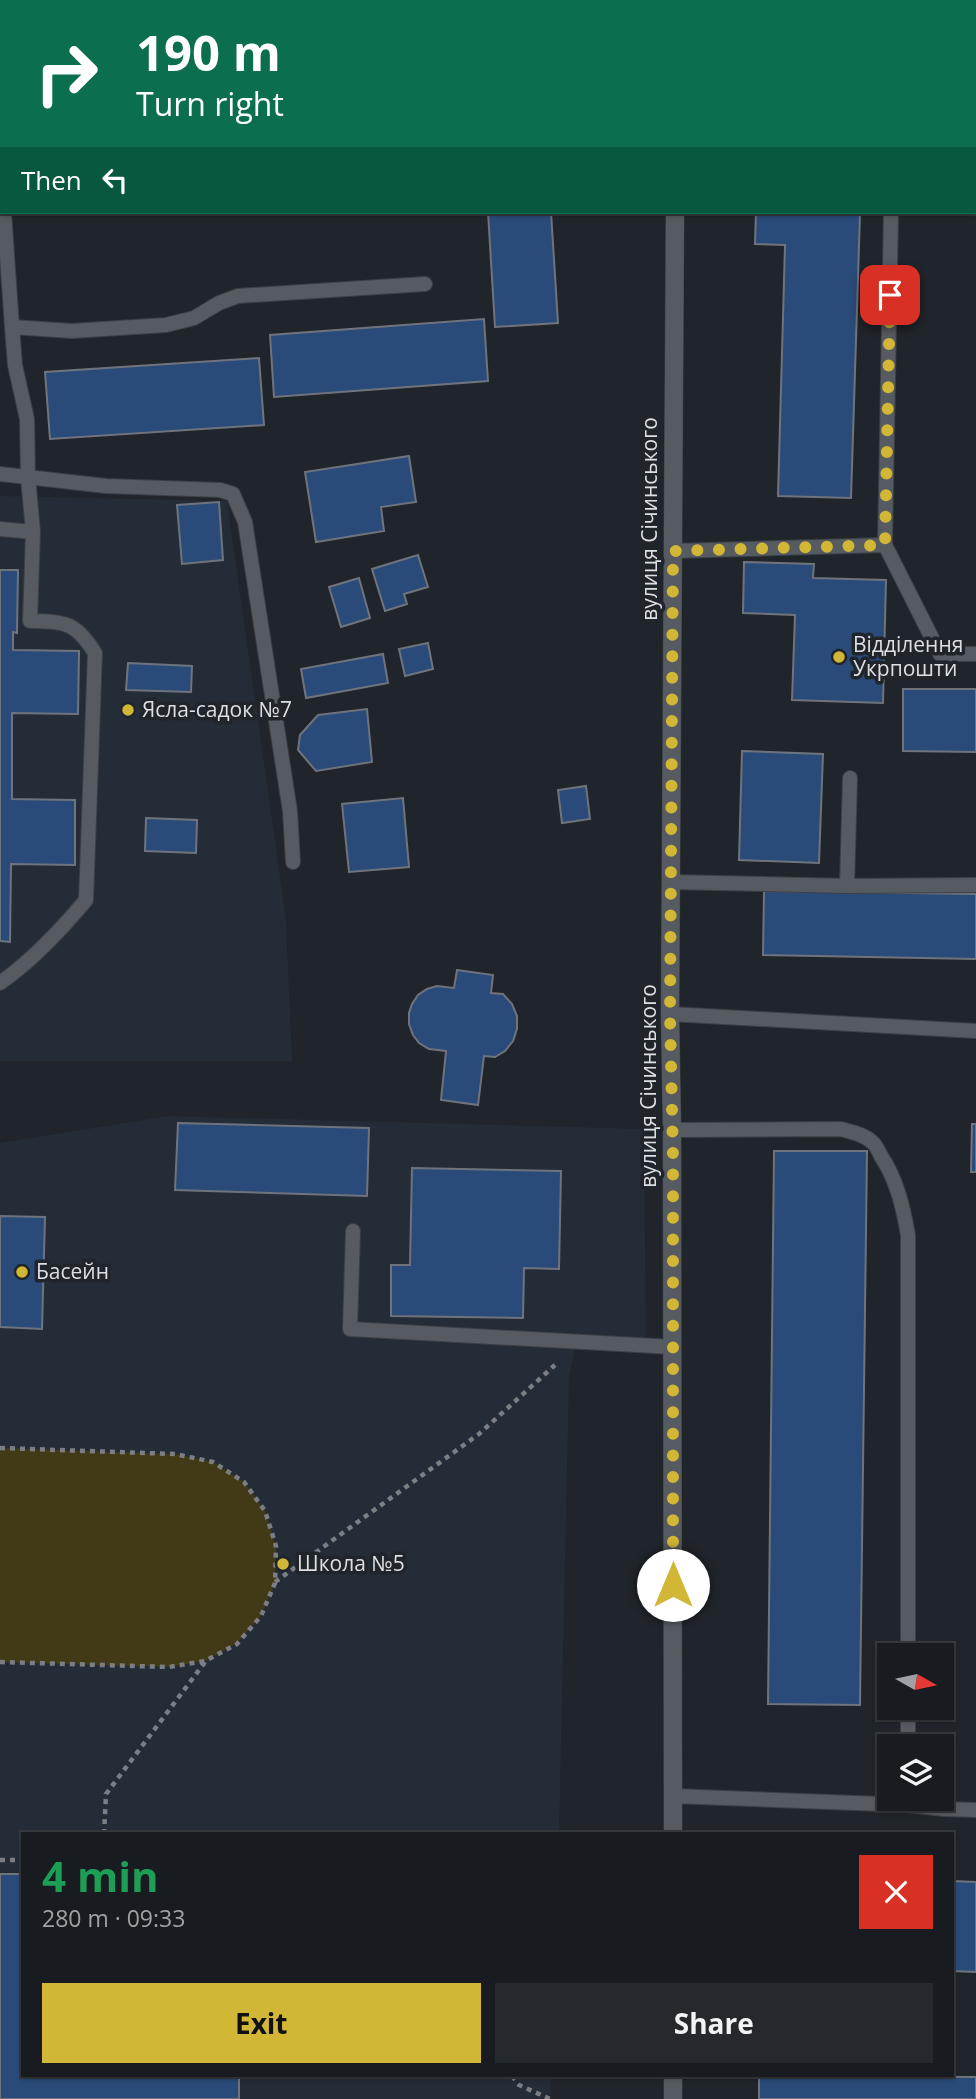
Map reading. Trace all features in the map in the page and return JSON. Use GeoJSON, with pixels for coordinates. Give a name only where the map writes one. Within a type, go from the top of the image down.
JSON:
{"type":"FeatureCollection","features":[{"type":"Feature","properties":{"kind":"street","name":"вулиця Січинського"},"geometry":{"type":"LineString","coordinates":[[673,1832],[670,1014],[675,214]]}},
{"type":"Feature","properties":{"kind":"street"},"geometry":{"type":"LineString","coordinates":[[673,2077],[673,2099]]}},
{"type":"Feature","properties":{"kind":"lane"},"geometry":{"type":"LineString","coordinates":[[0,983],[38,953],[86,900],[95,653],[78,632],[63,622],[30,621],[33,532],[27,419],[15,365],[4,214]]}},
{"type":"Feature","properties":{"kind":"lane"},"geometry":{"type":"LineString","coordinates":[[891,214],[885,545],[940,654],[976,654]]}},
{"type":"Feature","properties":{"kind":"lane"},"geometry":{"type":"LineString","coordinates":[[12,327],[72,331],[166,325],[194,318],[219,303],[238,296],[425,284]]}},
{"type":"Feature","properties":{"kind":"lane"},"geometry":{"type":"LineString","coordinates":[[0,474],[106,486],[219,490],[233,494],[245,522],[290,811],[293,862]]}},
{"type":"Feature","properties":{"kind":"lane"},"geometry":{"type":"LineString","coordinates":[[0,529],[33,532]]}},
{"type":"Feature","properties":{"kind":"lane"},"geometry":{"type":"LineString","coordinates":[[673,551],[885,545]]}},
{"type":"Feature","properties":{"kind":"lane"},"geometry":{"type":"LineString","coordinates":[[847,886],[850,778]]}},
{"type":"Feature","properties":{"kind":"lane"},"geometry":{"type":"LineString","coordinates":[[671,881],[847,886],[976,885]]}},
{"type":"Feature","properties":{"kind":"lane"},"geometry":{"type":"LineString","coordinates":[[670,1014],[976,1031]]}},
{"type":"Feature","properties":{"kind":"lane"},"geometry":{"type":"LineString","coordinates":[[672,1130],[841,1129],[859,1134],[872,1142],[896,1184],[908,1235],[908,1643]]}},
{"type":"Feature","properties":{"kind":"lane"},"geometry":{"type":"LineString","coordinates":[[353,1231],[350,1329],[673,1347]]}},
{"type":"Feature","properties":{"kind":"lane"},"geometry":{"type":"LineString","coordinates":[[673,1796],[877,1801]]}},
{"type":"Feature","properties":{"kind":"lane"},"geometry":{"type":"LineString","coordinates":[[954,1809],[976,1810]]}},
{"type":"Feature","properties":{"kind":"path"},"geometry":{"type":"LineString","coordinates":[[275,1583],[479,1434],[579,1343]]}},
{"type":"Feature","properties":{"kind":"path"},"geometry":{"type":"LineString","coordinates":[[0,1448],[175,1454],[213,1462],[244,1482],[265,1511],[276,1546],[275,1583],[261,1616],[237,1643],[205,1661],[169,1667],[0,1662]]}},
{"type":"Feature","properties":{"kind":"path"},"geometry":{"type":"LineString","coordinates":[[104,1832],[106,1794],[205,1661]]}},
{"type":"Feature","properties":{"kind":"path"},"geometry":{"type":"LineString","coordinates":[[0,1860],[21,1860]]}},
{"type":"Feature","properties":{"kind":"path"},"geometry":{"type":"LineString","coordinates":[[513,2077],[519,2085],[550,2099]]}},
{"type":"Feature","properties":{"kind":"shaded area","name":"Ясла-садок №7"},"geometry":{"type":"Polygon","coordinates":[[[0,496],[227,501],[286,920],[292,1061],[0,1061],[0,496]]]}},
{"type":"Feature","properties":{"kind":"shaded area","name":"Школа №5"},"geometry":{"type":"Polygon","coordinates":[[[168,1116],[644,1129],[646,1347],[575,1347],[569,1378],[559,1832],[21,1832],[21,2077],[551,2077],[550,2099],[0,2099],[0,1143],[168,1116]]]}},
{"type":"Feature","properties":{"kind":"shaded area"},"geometry":{"type":"Polygon","coordinates":[[[0,1448],[175,1454],[213,1462],[244,1482],[265,1511],[276,1546],[275,1583],[261,1616],[237,1643],[205,1661],[169,1667],[0,1662],[0,1448]]]}},
{"type":"Feature","properties":{"kind":"building"},"geometry":{"type":"Polygon","coordinates":[[[488,214],[551,214],[558,323],[495,327],[488,214]]]}},
{"type":"Feature","properties":{"kind":"building"},"geometry":{"type":"Polygon","coordinates":[[[756,214],[860,214],[851,498],[778,496],[785,245],[755,244],[756,214]]]}},
{"type":"Feature","properties":{"kind":"building"},"geometry":{"type":"Polygon","coordinates":[[[484,319],[488,381],[274,397],[270,335],[484,319]]]}},
{"type":"Feature","properties":{"kind":"building"},"geometry":{"type":"Polygon","coordinates":[[[259,358],[264,425],[50,439],[45,372],[259,358]]]}},
{"type":"Feature","properties":{"kind":"building"},"geometry":{"type":"Polygon","coordinates":[[[409,456],[416,502],[381,507],[384,531],[316,542],[305,472],[409,456]]]}},
{"type":"Feature","properties":{"kind":"building"},"geometry":{"type":"Polygon","coordinates":[[[219,502],[223,560],[182,564],[177,505],[219,502]]]}},
{"type":"Feature","properties":{"kind":"building"},"geometry":{"type":"Polygon","coordinates":[[[418,555],[428,587],[404,594],[407,604],[385,611],[372,569],[418,555]]]}},
{"type":"Feature","properties":{"kind":"building","name":"Відділення Укрпошти"},"geometry":{"type":"Polygon","coordinates":[[[744,562],[814,564],[813,578],[886,580],[883,703],[792,700],[795,615],[743,613],[744,562]]]}},
{"type":"Feature","properties":{"kind":"building"},"geometry":{"type":"Polygon","coordinates":[[[0,570],[18,570],[17,633],[13,632],[13,650],[79,651],[78,714],[12,713],[12,799],[75,800],[75,865],[11,864],[10,942],[0,941],[0,570]]]}},
{"type":"Feature","properties":{"kind":"building"},"geometry":{"type":"Polygon","coordinates":[[[359,578],[370,618],[341,627],[329,587],[359,578]]]}},
{"type":"Feature","properties":{"kind":"building"},"geometry":{"type":"Polygon","coordinates":[[[428,643],[433,669],[405,676],[399,649],[428,643]]]}},
{"type":"Feature","properties":{"kind":"building"},"geometry":{"type":"Polygon","coordinates":[[[383,654],[388,683],[306,698],[301,669],[383,654]]]}},
{"type":"Feature","properties":{"kind":"building"},"geometry":{"type":"Polygon","coordinates":[[[128,663],[192,666],[191,692],[126,690],[128,663]]]}},
{"type":"Feature","properties":{"kind":"building"},"geometry":{"type":"Polygon","coordinates":[[[903,689],[976,689],[976,752],[903,751],[903,689]]]}},
{"type":"Feature","properties":{"kind":"building"},"geometry":{"type":"Polygon","coordinates":[[[367,709],[372,762],[316,771],[298,750],[300,735],[318,715],[367,709]]]}},
{"type":"Feature","properties":{"kind":"building"},"geometry":{"type":"Polygon","coordinates":[[[742,751],[823,754],[819,863],[739,860],[742,751]]]}},
{"type":"Feature","properties":{"kind":"building"},"geometry":{"type":"Polygon","coordinates":[[[586,786],[590,819],[562,823],[558,790],[586,786]]]}},
{"type":"Feature","properties":{"kind":"building"},"geometry":{"type":"Polygon","coordinates":[[[403,798],[409,867],[349,872],[342,804],[403,798]]]}},
{"type":"Feature","properties":{"kind":"building"},"geometry":{"type":"Polygon","coordinates":[[[146,818],[197,820],[196,853],[145,851],[146,818]]]}},
{"type":"Feature","properties":{"kind":"building"},"geometry":{"type":"Polygon","coordinates":[[[764,891],[976,894],[976,959],[763,955],[764,891]]]}},
{"type":"Feature","properties":{"kind":"building"},"geometry":{"type":"Polygon","coordinates":[[[457,970],[493,975],[491,993],[503,994],[512,1004],[517,1016],[513,1041],[505,1051],[495,1057],[484,1056],[478,1105],[441,1100],[446,1051],[429,1049],[419,1043],[409,1024],[409,1013],[418,995],[437,986],[454,988],[457,970]]]}},
{"type":"Feature","properties":{"kind":"building"},"geometry":{"type":"Polygon","coordinates":[[[178,1123],[369,1128],[367,1196],[175,1190],[178,1123]]]}},
{"type":"Feature","properties":{"kind":"building"},"geometry":{"type":"Polygon","coordinates":[[[972,1124],[976,1124],[976,1172],[971,1172],[972,1124]]]}},
{"type":"Feature","properties":{"kind":"building"},"geometry":{"type":"Polygon","coordinates":[[[774,1151],[867,1151],[860,1705],[768,1704],[774,1151]]]}},
{"type":"Feature","properties":{"kind":"building"},"geometry":{"type":"Polygon","coordinates":[[[412,1168],[561,1171],[559,1269],[524,1268],[523,1318],[391,1316],[391,1265],[410,1265],[412,1168]]]}},
{"type":"Feature","properties":{"kind":"building","name":"Басейн"},"geometry":{"type":"Polygon","coordinates":[[[0,1216],[45,1217],[42,1329],[0,1327],[0,1216]]]}},
{"type":"Feature","properties":{"kind":"building"},"geometry":{"type":"Polygon","coordinates":[[[0,1874],[21,1874],[21,2077],[239,2077],[239,2099],[0,2099],[0,1874]]]}},
{"type":"Feature","properties":{"kind":"building"},"geometry":{"type":"Polygon","coordinates":[[[954,1881],[976,1882],[976,1972],[954,1971],[954,1881]]]}},
{"type":"Feature","properties":{"kind":"building"},"geometry":{"type":"Polygon","coordinates":[[[759,2077],[976,2077],[976,2099],[759,2099],[759,2077]]]}},
{"type":"Feature","properties":{"kind":"place","name":"Відділення Укрпошти"},"geometry":{"type":"Point","coordinates":[839,657]}},
{"type":"Feature","properties":{"kind":"place","name":"Ясла-садок №7"},"geometry":{"type":"Point","coordinates":[128,710]}},
{"type":"Feature","properties":{"kind":"place","name":"Басейн"},"geometry":{"type":"Point","coordinates":[22,1272]}},
{"type":"Feature","properties":{"kind":"place","name":"Школа №5"},"geometry":{"type":"Point","coordinates":[283,1564]}},
{"type":"Feature","properties":{"kind":"route"},"geometry":{"type":"LineString","coordinates":[[673,1585],[673,1157],[670,1014],[673,551],[885,545],[890,295]]}}]}
